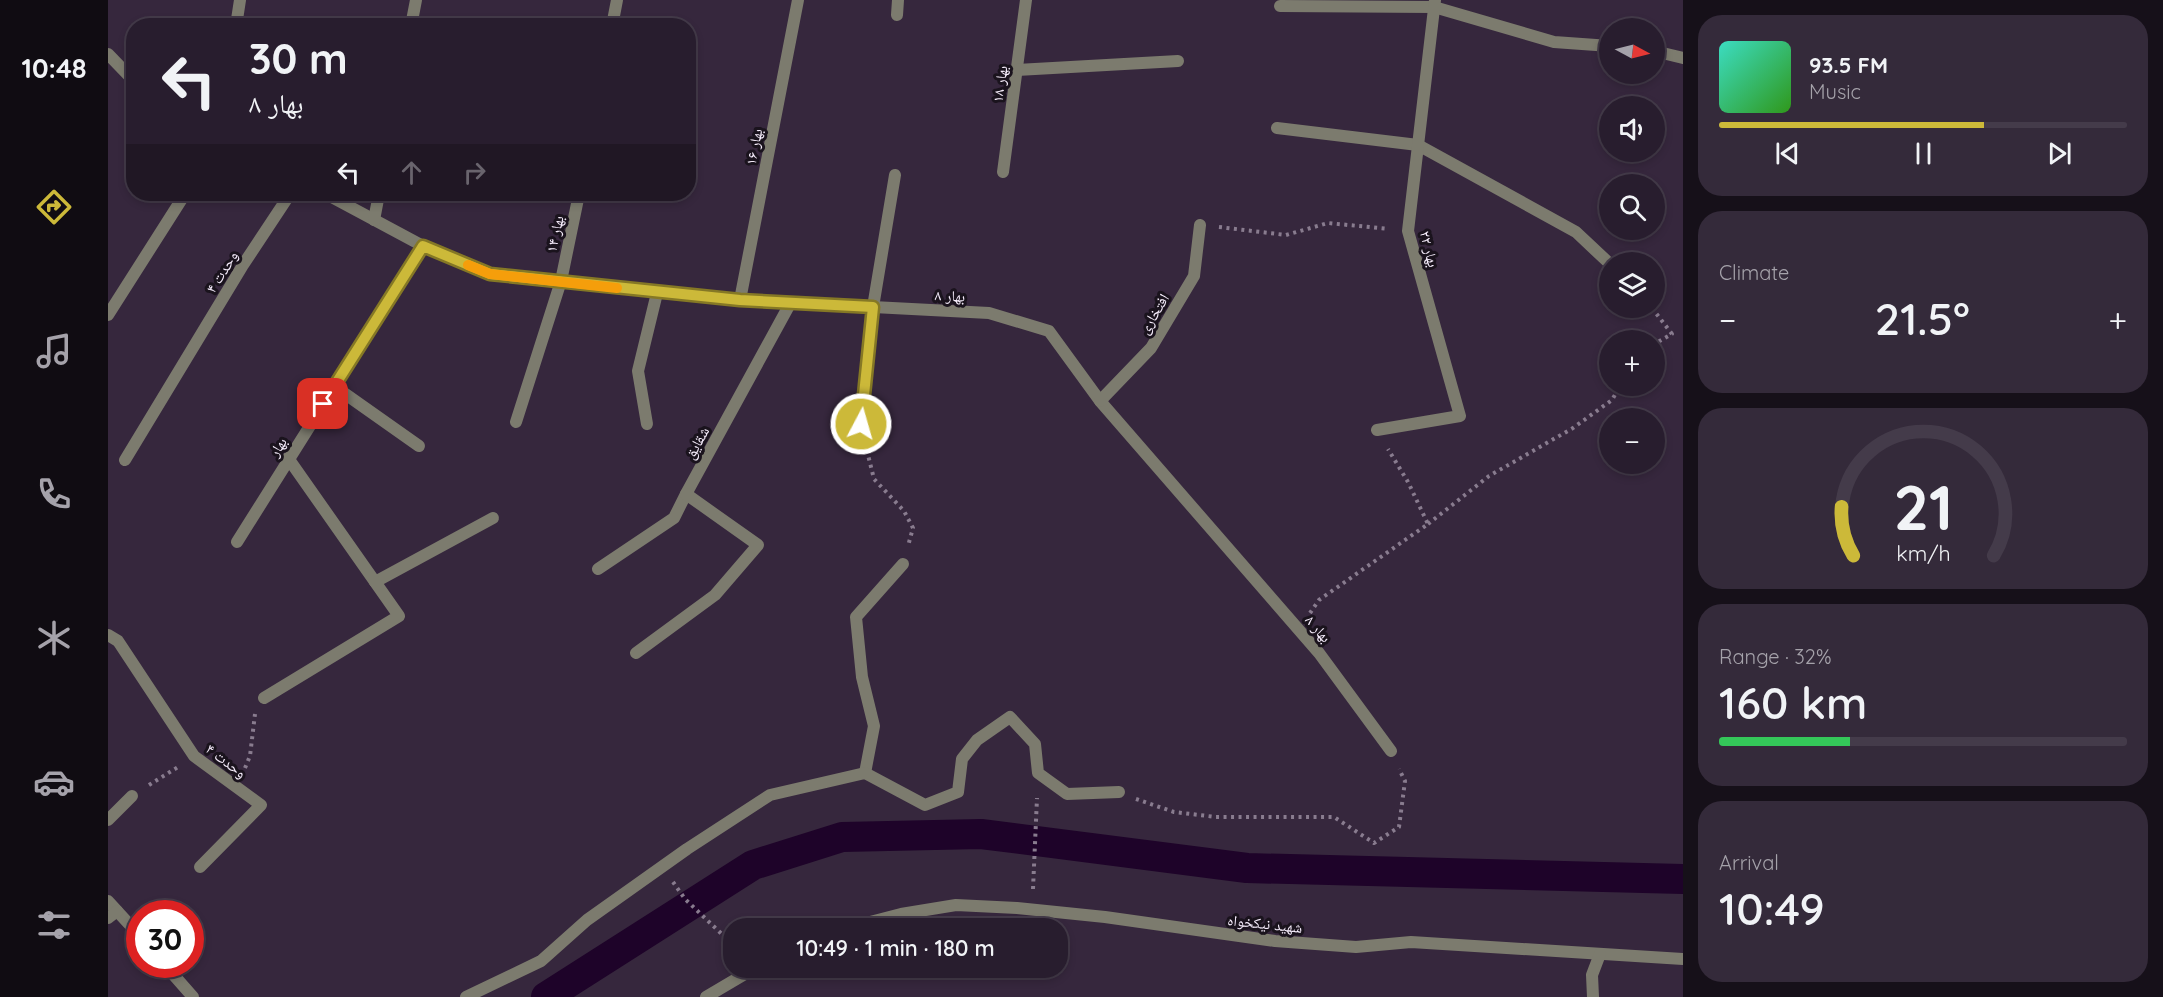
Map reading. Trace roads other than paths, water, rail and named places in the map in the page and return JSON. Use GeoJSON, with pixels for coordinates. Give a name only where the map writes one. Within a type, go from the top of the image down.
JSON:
{"type":"FeatureCollection","features":[{"type":"Feature","properties":{"kind":"street"},"geometry":{"type":"LineString","coordinates":[[237,18],[240,0]]}},
{"type":"Feature","properties":{"kind":"street"},"geometry":{"type":"LineString","coordinates":[[413,18],[416,0]]}},
{"type":"Feature","properties":{"kind":"street"},"geometry":{"type":"LineString","coordinates":[[614,18],[617,0]]}},
{"type":"Feature","properties":{"kind":"street","name":"بهار ۱۶"},"geometry":{"type":"LineString","coordinates":[[740,300],[798,0]]}},
{"type":"Feature","properties":{"kind":"street"},"geometry":{"type":"LineString","coordinates":[[897,15],[898,0]]}},
{"type":"Feature","properties":{"kind":"street","name":"بهار ۱۸"},"geometry":{"type":"LineString","coordinates":[[1003,172],[1026,0]]}},
{"type":"Feature","properties":{"kind":"street"},"geometry":{"type":"LineString","coordinates":[[1280,6],[1434,3],[1554,42],[1599,45]]}},
{"type":"Feature","properties":{"kind":"street","name":"بهار ۲۲"},"geometry":{"type":"LineString","coordinates":[[1377,430],[1460,416],[1408,231],[1434,3]]}},
{"type":"Feature","properties":{"kind":"street"},"geometry":{"type":"LineString","coordinates":[[108,54],[126,73]]}},
{"type":"Feature","properties":{"kind":"street"},"geometry":{"type":"LineString","coordinates":[[1665,54],[1683,58]]}},
{"type":"Feature","properties":{"kind":"street"},"geometry":{"type":"LineString","coordinates":[[1017,70],[1178,60]]}},
{"type":"Feature","properties":{"kind":"street"},"geometry":{"type":"LineString","coordinates":[[1277,128],[1418,145],[1576,232],[1599,254]]}},
{"type":"Feature","properties":{"kind":"street"},"geometry":{"type":"LineString","coordinates":[[861,424],[873,307],[895,175]]}},
{"type":"Feature","properties":{"kind":"street"},"geometry":{"type":"LineString","coordinates":[[108,315],[181,201]]}},
{"type":"Feature","properties":{"kind":"street","name":"وحدت ۴"},"geometry":{"type":"LineString","coordinates":[[125,460],[243,265],[285,201]]}},
{"type":"Feature","properties":{"kind":"street","name":"بهار ۸"},"geometry":{"type":"LineString","coordinates":[[339,201],[423,246],[490,274],[740,300],[989,313],[1049,331],[1100,401],[1319,653],[1391,751]]}},
{"type":"Feature","properties":{"kind":"street"},"geometry":{"type":"LineString","coordinates":[[374,220],[378,201]]}},
{"type":"Feature","properties":{"kind":"street","name":"بهار ۱۴"},"geometry":{"type":"LineString","coordinates":[[516,422],[561,281],[578,201]]}},
{"type":"Feature","properties":{"kind":"street","name":"افتخاری"},"geometry":{"type":"LineString","coordinates":[[1100,401],[1151,348],[1194,276],[1200,225]]}},
{"type":"Feature","properties":{"kind":"street","name":"بهار"},"geometry":{"type":"LineString","coordinates":[[237,542],[423,246]]}},
{"type":"Feature","properties":{"kind":"street"},"geometry":{"type":"LineString","coordinates":[[647,424],[638,371],[657,292]]}},
{"type":"Feature","properties":{"kind":"street","name":"شقایق"},"geometry":{"type":"LineString","coordinates":[[598,569],[674,518],[791,302]]}},
{"type":"Feature","properties":{"kind":"street"},"geometry":{"type":"LineString","coordinates":[[334,386],[419,446]]}},
{"type":"Feature","properties":{"kind":"street"},"geometry":{"type":"LineString","coordinates":[[264,698],[399,616],[288,458]]}},
{"type":"Feature","properties":{"kind":"street"},"geometry":{"type":"LineString","coordinates":[[636,653],[715,594],[758,545],[686,494]]}},
{"type":"Feature","properties":{"kind":"street"},"geometry":{"type":"LineString","coordinates":[[375,582],[493,518]]}},
{"type":"Feature","properties":{"kind":"street"},"geometry":{"type":"LineString","coordinates":[[865,773],[874,726],[862,677],[856,617],[903,564]]}},
{"type":"Feature","properties":{"kind":"street","name":"وحدت ۴"},"geometry":{"type":"LineString","coordinates":[[108,635],[118,641],[194,756],[261,806],[200,867]]}},
{"type":"Feature","properties":{"kind":"street"},"geometry":{"type":"LineString","coordinates":[[466,997],[541,961],[587,920],[687,849],[770,795],[865,773],[925,805],[958,792],[962,759],[977,740],[1010,717],[1035,744],[1038,773],[1067,794],[1119,792]]}},
{"type":"Feature","properties":{"kind":"street"},"geometry":{"type":"LineString","coordinates":[[108,820],[132,796]]}},
{"type":"Feature","properties":{"kind":"street"},"geometry":{"type":"LineString","coordinates":[[108,901],[113,915],[126,925]]}},
{"type":"Feature","properties":{"kind":"street","name":"شهید نیکخواه"},"geometry":{"type":"LineString","coordinates":[[886,918],[956,905],[1031,909],[1105,917],[1275,941],[1356,947],[1411,942],[1683,959]]}},
{"type":"Feature","properties":{"kind":"street"},"geometry":{"type":"LineString","coordinates":[[1593,997],[1592,975],[1600,954]]}},
{"type":"Feature","properties":{"kind":"street"},"geometry":{"type":"LineString","coordinates":[[176,978],[193,997]]}},
{"type":"Feature","properties":{"kind":"street"},"geometry":{"type":"LineString","coordinates":[[705,997],[738,978]]}},
{"type":"Feature","properties":{"kind":"waterway"},"geometry":{"type":"LineString","coordinates":[[546,997],[753,865],[842,837],[981,834],[1247,868],[1683,879]]}}]}
